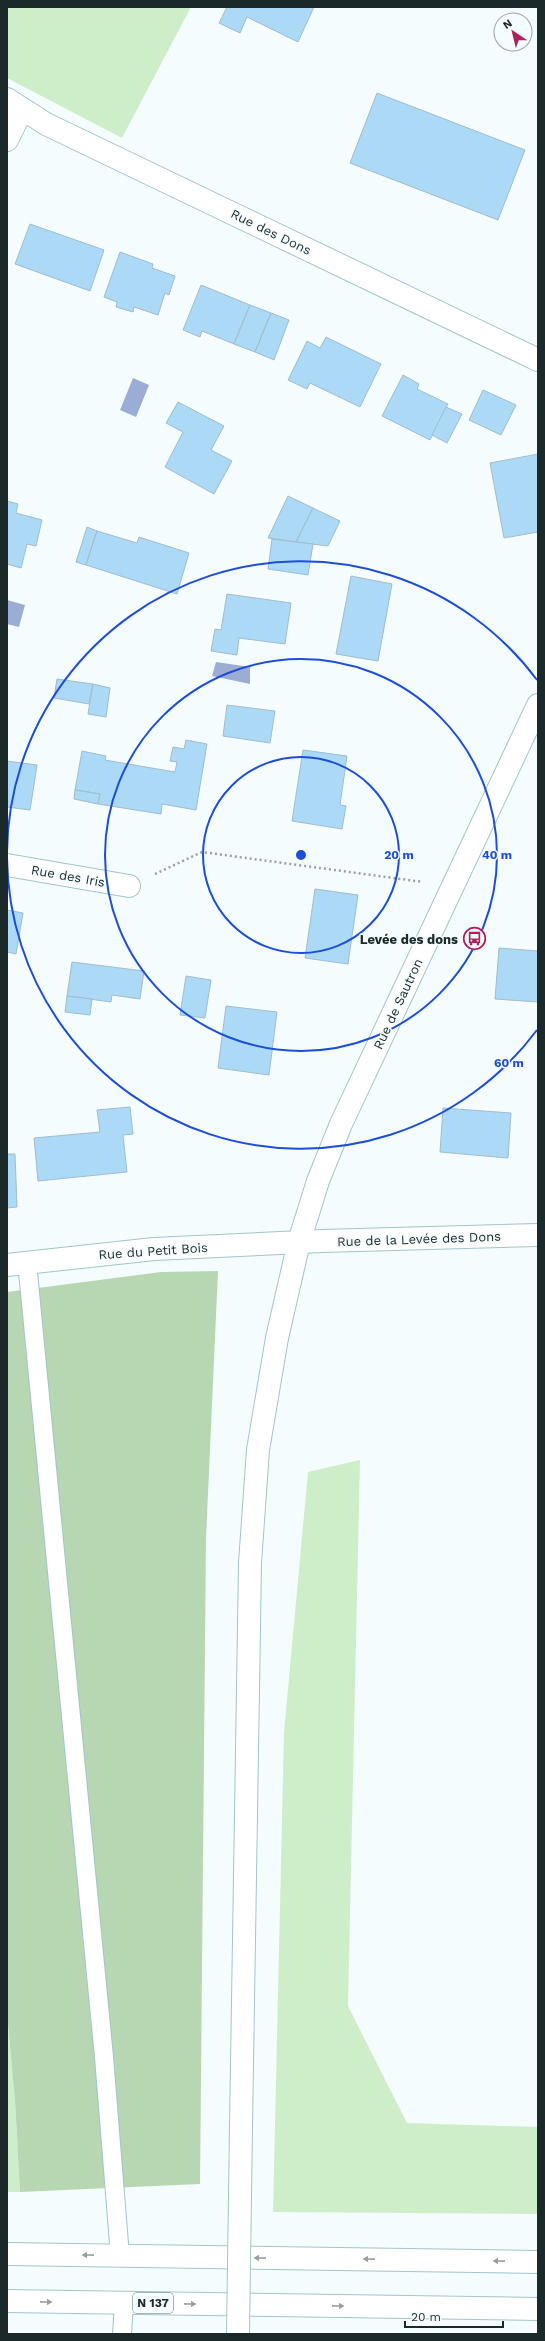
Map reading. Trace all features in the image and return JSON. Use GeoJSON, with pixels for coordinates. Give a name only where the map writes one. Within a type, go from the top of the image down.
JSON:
{"type":"FeatureCollection","features":[{"type":"Feature","properties":{"kind":"main road"},"geometry":{"type":"LineString","coordinates":[[7,140],[15,104]]}},
{"type":"Feature","properties":{"kind":"main road","name":"Rue des Dons"},"geometry":{"type":"LineString","coordinates":[[15,104],[124,162],[538,360]]}},
{"type":"Feature","properties":{"kind":"main road","name":"Rue de Sautron"},"geometry":{"type":"LineString","coordinates":[[238,2334],[250,1563],[258,1450],[276,1338],[299,1242],[318,1181],[341,1124],[538,705]]}},
{"type":"Feature","properties":{"kind":"main road","name":"Rue des Iris"},"geometry":{"type":"LineString","coordinates":[[7,865],[129,886]]}},
{"type":"Feature","properties":{"kind":"main road","name":"Rue de la Levée des Dons"},"geometry":{"type":"LineString","coordinates":[[299,1242],[538,1235]]}},
{"type":"Feature","properties":{"kind":"main road","name":"Rue du Petit Bois"},"geometry":{"type":"LineString","coordinates":[[17,1264],[154,1249],[299,1242]]}},
{"type":"Feature","properties":{"kind":"main road"},"geometry":{"type":"LineString","coordinates":[[7,2254],[538,2262]]}},
{"type":"Feature","properties":{"kind":"main road","name":"N 137"},"geometry":{"type":"LineString","coordinates":[[7,2301],[538,2309]]}},
{"type":"Feature","properties":{"kind":"lane"},"geometry":{"type":"LineString","coordinates":[[17,1264],[103,2049],[120,2256]]}},
{"type":"Feature","properties":{"kind":"lane"},"geometry":{"type":"LineString","coordinates":[[122,2334],[124,2303]]}},
{"type":"Feature","properties":{"kind":"path"},"geometry":{"type":"LineString","coordinates":[[129,886],[202,852],[430,883]]}},
{"type":"Feature","properties":{"kind":"green space"},"geometry":{"type":"Polygon","coordinates":[[[7,7],[191,7],[122,138],[7,78],[7,7]]]}},
{"type":"Feature","properties":{"kind":"green space"},"geometry":{"type":"Polygon","coordinates":[[[218,1271],[206,1538],[200,2184],[20,2192],[15,2101],[7,2013],[7,1292],[161,1272],[218,1271]]]}},
{"type":"Feature","properties":{"kind":"green space"},"geometry":{"type":"Polygon","coordinates":[[[360,1460],[348,2006],[407,2123],[538,2127],[538,2214],[273,2212],[284,1732],[308,1472],[360,1460]]]}},
{"type":"Feature","properties":{"kind":"green space"},"geometry":{"type":"Polygon","coordinates":[[[7,2013],[15,2101],[20,2192],[7,2192],[7,2013]]]}},
{"type":"Feature","properties":{"kind":"water"},"geometry":{"type":"Polygon","coordinates":[[[133,378],[149,385],[136,417],[120,410],[133,378]]]}},
{"type":"Feature","properties":{"kind":"water"},"geometry":{"type":"Polygon","coordinates":[[[7,600],[25,605],[19,627],[7,624],[7,600]]]}},
{"type":"Feature","properties":{"kind":"water"},"geometry":{"type":"Polygon","coordinates":[[[216,662],[250,667],[250,684],[212,676],[216,662]]]}},
{"type":"Feature","properties":{"kind":"building"},"geometry":{"type":"Polygon","coordinates":[[[227,7],[314,7],[298,42],[247,17],[240,33],[219,23],[227,7]]]}},
{"type":"Feature","properties":{"kind":"building"},"geometry":{"type":"Polygon","coordinates":[[[377,93],[525,150],[498,220],[350,163],[377,93]]]}},
{"type":"Feature","properties":{"kind":"building"},"geometry":{"type":"Polygon","coordinates":[[[30,224],[104,250],[90,291],[15,264],[30,224]]]}},
{"type":"Feature","properties":{"kind":"building"},"geometry":{"type":"Polygon","coordinates":[[[120,252],[153,264],[152,268],[175,276],[169,295],[165,293],[158,315],[134,307],[133,312],[116,307],[117,302],[104,297],[120,252]]]}},
{"type":"Feature","properties":{"kind":"building"},"geometry":{"type":"Polygon","coordinates":[[[201,285],[250,305],[234,344],[202,331],[200,337],[183,330],[201,285]]]}},
{"type":"Feature","properties":{"kind":"building"},"geometry":{"type":"Polygon","coordinates":[[[250,305],[271,313],[255,352],[234,344],[250,305]]]}},
{"type":"Feature","properties":{"kind":"building"},"geometry":{"type":"Polygon","coordinates":[[[271,313],[289,320],[274,360],[255,352],[271,313]]]}},
{"type":"Feature","properties":{"kind":"building"},"geometry":{"type":"Polygon","coordinates":[[[326,337],[381,364],[360,407],[310,383],[307,389],[288,380],[307,341],[320,348],[326,337]]]}},
{"type":"Feature","properties":{"kind":"building"},"geometry":{"type":"Polygon","coordinates":[[[403,375],[419,384],[417,389],[448,404],[430,440],[382,416],[403,375]]]}},
{"type":"Feature","properties":{"kind":"building"},"geometry":{"type":"Polygon","coordinates":[[[483,390],[516,405],[501,435],[469,420],[483,390]]]}},
{"type":"Feature","properties":{"kind":"building"},"geometry":{"type":"Polygon","coordinates":[[[178,402],[224,426],[211,450],[232,461],[214,494],[165,467],[183,432],[166,423],[178,402]]]}},
{"type":"Feature","properties":{"kind":"building"},"geometry":{"type":"Polygon","coordinates":[[[446,407],[462,414],[447,443],[432,435],[446,407]]]}},
{"type":"Feature","properties":{"kind":"building"},"geometry":{"type":"Polygon","coordinates":[[[538,454],[538,532],[504,538],[490,463],[538,454]]]}},
{"type":"Feature","properties":{"kind":"building"},"geometry":{"type":"Polygon","coordinates":[[[288,496],[313,508],[296,542],[268,538],[288,496]]]}},
{"type":"Feature","properties":{"kind":"building"},"geometry":{"type":"Polygon","coordinates":[[[7,501],[18,504],[16,513],[42,520],[36,546],[27,544],[21,568],[7,564],[7,501]]]}},
{"type":"Feature","properties":{"kind":"building"},"geometry":{"type":"Polygon","coordinates":[[[313,508],[340,521],[328,546],[296,542],[313,508]]]}},
{"type":"Feature","properties":{"kind":"building"},"geometry":{"type":"Polygon","coordinates":[[[87,527],[97,531],[86,565],[76,562],[87,527]]]}},
{"type":"Feature","properties":{"kind":"building"},"geometry":{"type":"Polygon","coordinates":[[[97,531],[137,543],[139,537],[189,553],[177,594],[86,565],[97,531]]]}},
{"type":"Feature","properties":{"kind":"building"},"geometry":{"type":"Polygon","coordinates":[[[272,539],[313,544],[308,575],[268,569],[272,539]]]}},
{"type":"Feature","properties":{"kind":"building"},"geometry":{"type":"Polygon","coordinates":[[[351,576],[392,584],[378,661],[336,654],[351,576]]]}},
{"type":"Feature","properties":{"kind":"building"},"geometry":{"type":"Polygon","coordinates":[[[227,594],[291,603],[285,644],[239,638],[237,655],[211,651],[215,629],[221,630],[227,594]]]}},
{"type":"Feature","properties":{"kind":"building"},"geometry":{"type":"Polygon","coordinates":[[[57,679],[93,684],[89,704],[54,698],[57,679]]]}},
{"type":"Feature","properties":{"kind":"building"},"geometry":{"type":"Polygon","coordinates":[[[93,684],[110,688],[106,717],[88,714],[93,684]]]}},
{"type":"Feature","properties":{"kind":"building"},"geometry":{"type":"Polygon","coordinates":[[[227,705],[275,711],[270,743],[223,736],[227,705]]]}},
{"type":"Feature","properties":{"kind":"building"},"geometry":{"type":"Polygon","coordinates":[[[186,740],[207,744],[196,810],[162,804],[161,814],[98,804],[100,794],[75,790],[82,751],[106,756],[105,760],[175,772],[177,762],[170,761],[173,747],[184,749],[186,740]]]}},
{"type":"Feature","properties":{"kind":"building"},"geometry":{"type":"Polygon","coordinates":[[[303,750],[347,756],[340,805],[346,806],[342,829],[292,821],[303,750]]]}},
{"type":"Feature","properties":{"kind":"building"},"geometry":{"type":"Polygon","coordinates":[[[7,761],[37,765],[30,810],[7,807],[7,761]]]}},
{"type":"Feature","properties":{"kind":"building"},"geometry":{"type":"Polygon","coordinates":[[[75,790],[100,794],[98,804],[74,799],[75,790]]]}},
{"type":"Feature","properties":{"kind":"building"},"geometry":{"type":"Polygon","coordinates":[[[315,889],[358,895],[348,964],[305,958],[315,889]]]}},
{"type":"Feature","properties":{"kind":"building"},"geometry":{"type":"Polygon","coordinates":[[[7,910],[23,913],[16,954],[7,952],[7,910]]]}},
{"type":"Feature","properties":{"kind":"building"},"geometry":{"type":"Polygon","coordinates":[[[499,948],[538,951],[538,1002],[495,999],[499,948]]]}},
{"type":"Feature","properties":{"kind":"building"},"geometry":{"type":"Polygon","coordinates":[[[72,962],[144,971],[140,999],[112,995],[111,1002],[67,996],[72,962]]]}},
{"type":"Feature","properties":{"kind":"building"},"geometry":{"type":"Polygon","coordinates":[[[186,976],[211,980],[205,1018],[180,1015],[186,976]]]}},
{"type":"Feature","properties":{"kind":"building"},"geometry":{"type":"Polygon","coordinates":[[[67,996],[92,999],[90,1015],[65,1012],[67,996]]]}},
{"type":"Feature","properties":{"kind":"building"},"geometry":{"type":"Polygon","coordinates":[[[226,1006],[277,1012],[269,1075],[218,1068],[226,1006]]]}},
{"type":"Feature","properties":{"kind":"building"},"geometry":{"type":"Polygon","coordinates":[[[130,1107],[133,1134],[123,1135],[127,1172],[38,1181],[34,1138],[100,1132],[97,1110],[130,1107]]]}},
{"type":"Feature","properties":{"kind":"building"},"geometry":{"type":"Polygon","coordinates":[[[443,1108],[511,1113],[508,1158],[440,1152],[443,1108]]]}},
{"type":"Feature","properties":{"kind":"building"},"geometry":{"type":"Polygon","coordinates":[[[7,1154],[15,1154],[17,1207],[7,1208],[7,1154]]]}},
{"type":"Feature","properties":{"kind":"place","name":"Levée des dons"},"geometry":{"type":"Point","coordinates":[474,939]}}]}
